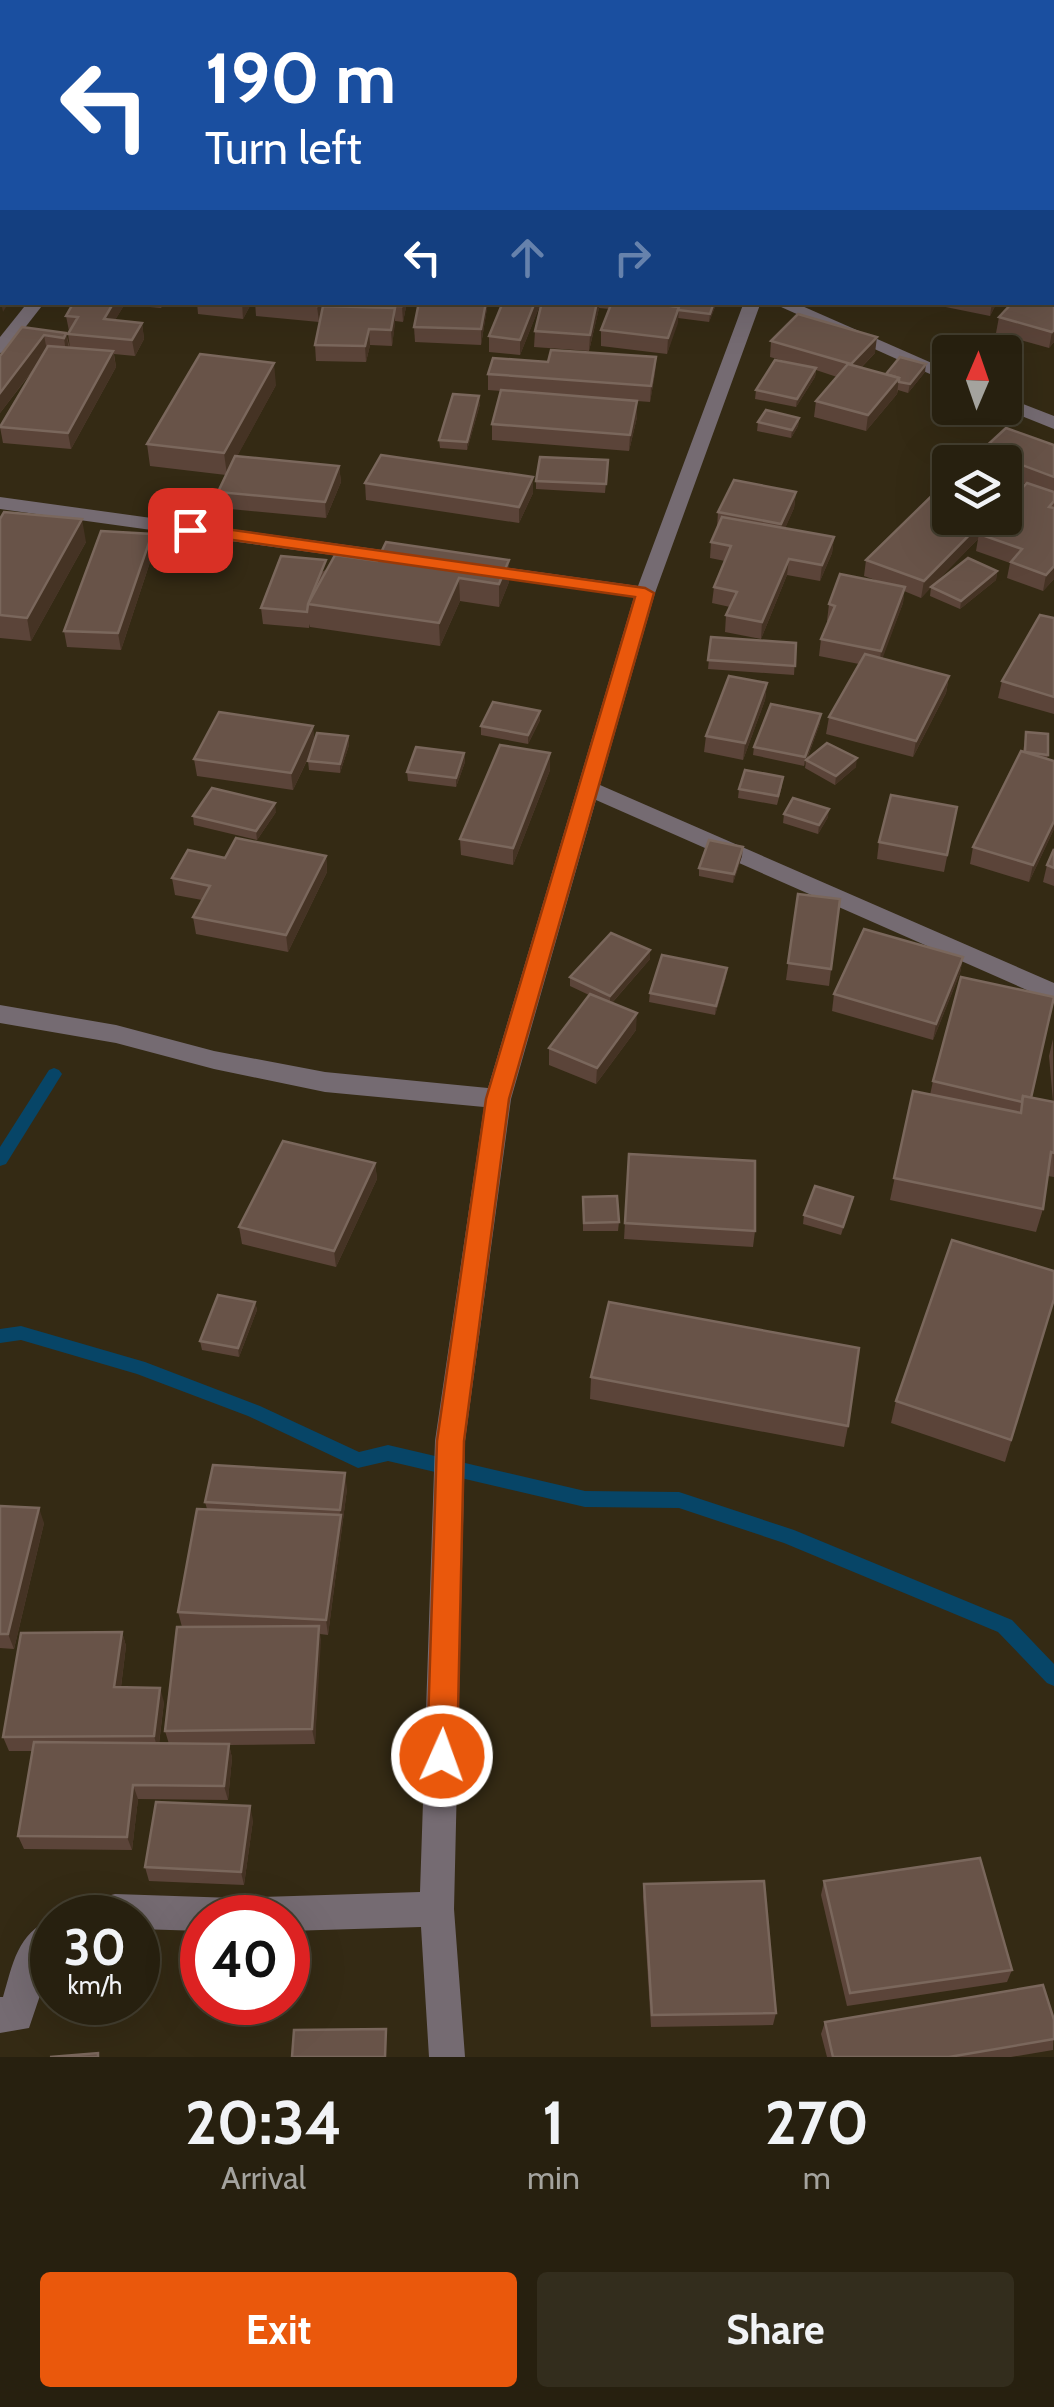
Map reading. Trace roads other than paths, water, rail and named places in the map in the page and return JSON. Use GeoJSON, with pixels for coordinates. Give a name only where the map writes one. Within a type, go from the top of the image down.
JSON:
{"type":"FeatureCollection","features":[{"type":"Feature","properties":{"kind":"street"},"geometry":{"type":"LineString","coordinates":[[0,348],[34,305]]}},
{"type":"Feature","properties":{"kind":"street"},"geometry":{"type":"LineString","coordinates":[[447,2057],[437,1909],[450,1441],[498,1099],[645,593],[752,305]]}},
{"type":"Feature","properties":{"kind":"street"},"geometry":{"type":"LineString","coordinates":[[785,305],[932,370]]}},
{"type":"Feature","properties":{"kind":"street"},"geometry":{"type":"LineString","coordinates":[[1022,409],[1054,423]]}},
{"type":"Feature","properties":{"kind":"street"},"geometry":{"type":"LineString","coordinates":[[0,503],[645,593]]}},
{"type":"Feature","properties":{"kind":"street"},"geometry":{"type":"LineString","coordinates":[[586,787],[1054,993]]}},
{"type":"Feature","properties":{"kind":"street"},"geometry":{"type":"LineString","coordinates":[[0,1014],[116,1034],[214,1060],[325,1082],[498,1099]]}},
{"type":"Feature","properties":{"kind":"street"},"geometry":{"type":"LineString","coordinates":[[160,1913],[234,1915],[437,1909]]}},
{"type":"Feature","properties":{"kind":"street"},"geometry":{"type":"LineString","coordinates":[[0,2015],[16,2016],[30,1962]]}},
{"type":"Feature","properties":{"kind":"waterway"},"geometry":{"type":"LineString","coordinates":[[0,1160],[54,1074]]}},
{"type":"Feature","properties":{"kind":"waterway"},"geometry":{"type":"LineString","coordinates":[[0,1336],[21,1333],[139,1367],[254,1411],[358,1460],[388,1453],[585,1499],[679,1500],[788,1536],[1005,1626],[1054,1677]]}}]}
